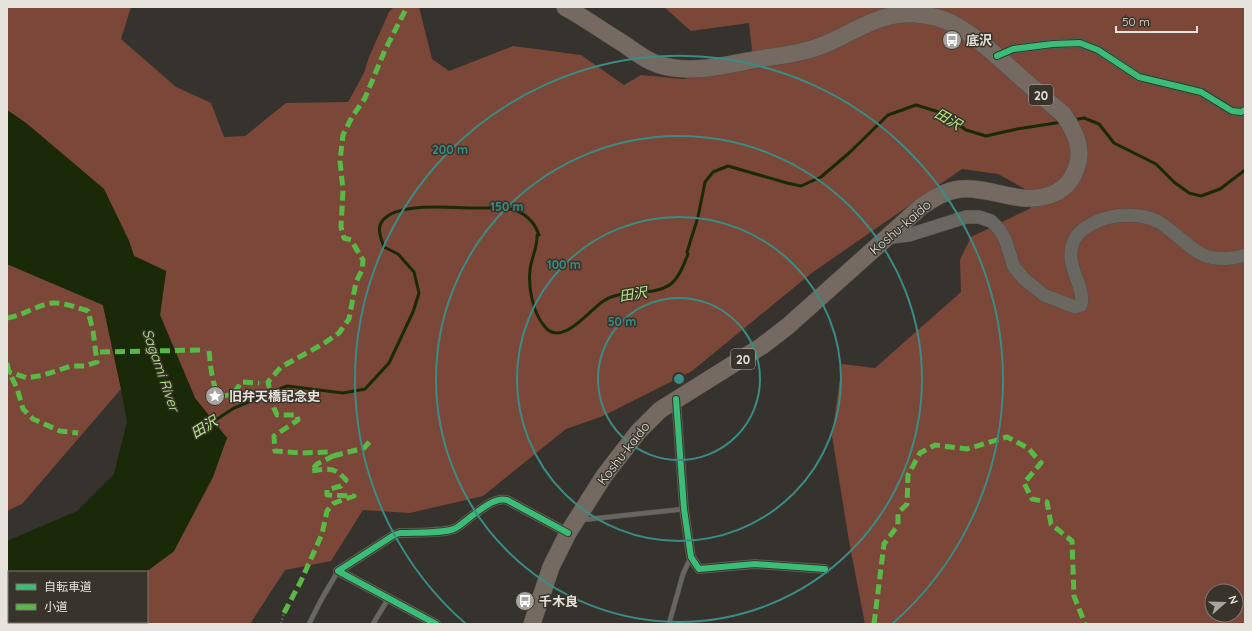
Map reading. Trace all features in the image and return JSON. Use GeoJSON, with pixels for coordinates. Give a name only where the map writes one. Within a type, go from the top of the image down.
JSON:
{"type":"FeatureCollection","features":[{"type":"Feature","properties":{"kind":"highway","name":"Koshu-kaido"},"geometry":{"type":"LineString","coordinates":[[535,623],[551,567],[572,527],[604,476],[638,432],[655,414],[676,399],[726,370],[762,346],[788,326],[885,238],[922,206],[935,197],[961,189],[1032,198],[1051,194],[1065,186],[1071,179],[1080,155],[1079,144],[1064,115],[1000,59],[956,25],[936,18],[916,14],[890,16],[875,21],[816,48],[800,53],[755,59],[713,68],[680,69],[659,65],[643,57],[565,7]]}},
{"type":"Feature","properties":{"kind":"main road"},"geometry":{"type":"LineString","coordinates":[[885,238],[909,235],[966,217],[979,217],[991,221],[999,229],[1005,239],[1014,267],[1024,279],[1044,295],[1075,307],[1081,305],[1082,298],[1070,256],[1073,243],[1079,232],[1091,224],[1103,219],[1120,216],[1141,216],[1157,221],[1196,251],[1207,257],[1226,258],[1245,255]]}},
{"type":"Feature","properties":{"kind":"street"},"geometry":{"type":"LineString","coordinates":[[1000,59],[1013,50],[1053,44],[1080,43],[1098,50],[1139,76],[1201,92],[1232,111],[1240,112],[1245,110]]}},
{"type":"Feature","properties":{"kind":"street"},"geometry":{"type":"LineString","coordinates":[[676,399],[684,509],[691,557],[698,569],[755,564],[825,569]]}},
{"type":"Feature","properties":{"kind":"street"},"geometry":{"type":"LineString","coordinates":[[436,624],[338,571],[394,535],[451,530],[492,502],[502,499],[572,527]]}},
{"type":"Feature","properties":{"kind":"lane"},"geometry":{"type":"LineString","coordinates":[[572,527],[684,509]]}},
{"type":"Feature","properties":{"kind":"lane"},"geometry":{"type":"LineString","coordinates":[[669,624],[683,574],[691,557]]}},
{"type":"Feature","properties":{"kind":"lane"},"geometry":{"type":"LineString","coordinates":[[309,624],[338,571]]}},
{"type":"Feature","properties":{"kind":"lane"},"geometry":{"type":"LineString","coordinates":[[374,624],[388,599]]}},
{"type":"Feature","properties":{"kind":"path"},"geometry":{"type":"LineString","coordinates":[[204,350],[209,351]]}},
{"type":"Feature","properties":{"kind":"path"},"geometry":{"type":"LineString","coordinates":[[96,353],[100,352]]}},
{"type":"Feature","properties":{"kind":"path"},"geometry":{"type":"LineString","coordinates":[[259,382],[268,382]]}},
{"type":"Feature","properties":{"kind":"path"},"geometry":{"type":"LineString","coordinates":[[281,624],[284,613]]}},
{"type":"Feature","properties":{"kind":"shaded area"},"geometry":{"type":"Polygon","coordinates":[[[7,7],[131,7],[121,39],[176,87],[211,103],[224,137],[245,136],[286,103],[348,102],[364,73],[369,57],[389,12],[394,7],[419,7],[432,59],[449,71],[513,46],[581,55],[624,85],[641,75],[683,79],[754,69],[749,23],[691,31],[664,7],[1245,7],[1245,624],[865,624],[849,541],[832,436],[842,364],[875,368],[961,292],[960,260],[971,237],[1031,208],[1027,190],[998,174],[962,169],[813,272],[692,371],[603,416],[566,429],[483,496],[410,513],[363,510],[331,561],[285,570],[250,624],[48,624],[148,623],[147,571],[174,551],[227,438],[195,398],[160,315],[166,271],[134,256],[129,241],[104,189],[26,123],[7,110],[7,7]]]}},
{"type":"Feature","properties":{"kind":"shaded area"},"geometry":{"type":"Polygon","coordinates":[[[7,264],[103,305],[121,389],[22,504],[7,511],[7,264]]]}},
{"type":"Feature","properties":{"kind":"water","name":"Sagami River"},"geometry":{"type":"Polygon","coordinates":[[[7,110],[26,123],[104,189],[129,241],[134,256],[166,271],[160,315],[195,398],[227,438],[213,477],[174,551],[147,571],[8,571],[8,623],[52,623],[48,624],[7,624],[7,541],[77,511],[114,474],[127,422],[103,305],[7,264],[7,110]]]}},
{"type":"Feature","properties":{"kind":"waterway","name":"田沢"},"geometry":{"type":"LineString","coordinates":[[211,423],[234,408],[287,386],[343,393],[365,389],[389,363],[413,312],[419,293],[414,272],[398,254],[384,247],[379,230],[383,220],[390,214],[412,208],[424,207],[504,208],[517,211],[529,218],[539,235],[537,235],[530,270],[530,285],[534,308],[545,327],[552,332],[559,333],[575,325],[610,297],[665,288],[675,280],[682,270],[688,254],[687,252],[698,217],[705,182],[713,172],[728,166],[801,186],[821,177],[849,153],[888,115],[916,105],[939,112],[966,130],[986,136],[1017,129],[1062,122]]}},
{"type":"Feature","properties":{"kind":"waterway","name":"田沢"},"geometry":{"type":"LineString","coordinates":[[1073,120],[1084,118],[1099,124],[1114,143],[1156,164],[1174,182],[1189,193],[1201,196],[1220,189],[1245,170]]}},
{"type":"Feature","properties":{"kind":"marked path"},"geometry":{"type":"LineString","coordinates":[[284,613],[301,581],[322,534],[327,511],[334,503],[354,496],[327,495],[327,490],[341,486],[346,480],[334,470],[311,471],[317,464],[333,456],[328,452],[302,453],[275,451],[274,436],[298,420],[297,415],[277,415],[268,382],[281,367],[323,344],[339,333],[349,319],[356,282],[362,270],[363,260],[351,240],[344,238],[341,227],[343,190],[340,161],[343,135],[352,117],[365,98],[385,50],[407,7]]}},
{"type":"Feature","properties":{"kind":"marked path"},"geometry":{"type":"LineString","coordinates":[[7,318],[52,303],[65,304],[88,311],[93,331],[97,362],[85,366],[71,366],[44,375],[27,378],[9,372]]}},
{"type":"Feature","properties":{"kind":"marked path"},"geometry":{"type":"LineString","coordinates":[[100,352],[204,350]]}},
{"type":"Feature","properties":{"kind":"marked path"},"geometry":{"type":"LineString","coordinates":[[209,351],[213,380],[219,394],[225,396],[233,393],[241,382],[259,383]]}},
{"type":"Feature","properties":{"kind":"marked path"},"geometry":{"type":"LineString","coordinates":[[7,363],[9,372],[17,388],[23,409],[33,419],[60,431],[78,433]]}},
{"type":"Feature","properties":{"kind":"marked path"},"geometry":{"type":"LineString","coordinates":[[874,624],[884,544],[898,525],[898,513],[907,504],[908,475],[920,453],[935,445],[967,449],[1007,437],[1028,448],[1041,463],[1024,483],[1032,499],[1047,502],[1051,524],[1072,541],[1074,596],[1085,624]]}},
{"type":"Feature","properties":{"kind":"marked path"},"geometry":{"type":"LineString","coordinates":[[333,456],[364,448],[372,439]]}},
{"type":"Feature","properties":{"kind":"cycle path"},"geometry":{"type":"LineString","coordinates":[[997,56],[1013,49],[1053,44],[1080,43],[1098,50],[1139,77],[1201,92],[1232,111],[1241,112],[1245,110]]}},
{"type":"Feature","properties":{"kind":"cycle path"},"geometry":{"type":"LineString","coordinates":[[676,399],[684,509],[691,557],[699,569],[755,564],[825,569]]}},
{"type":"Feature","properties":{"kind":"cycle path"},"geometry":{"type":"LineString","coordinates":[[436,624],[338,571],[394,535],[400,533],[451,530],[456,528],[487,505],[501,500],[507,500],[568,533]]}},
{"type":"Feature","properties":{"kind":"place","name":"底沢"},"geometry":{"type":"Point","coordinates":[952,40]}},
{"type":"Feature","properties":{"kind":"place","name":"旧弁天橋記念史"},"geometry":{"type":"Point","coordinates":[215,396]}},
{"type":"Feature","properties":{"kind":"place","name":"千木良"},"geometry":{"type":"Point","coordinates":[525,601]}}]}
